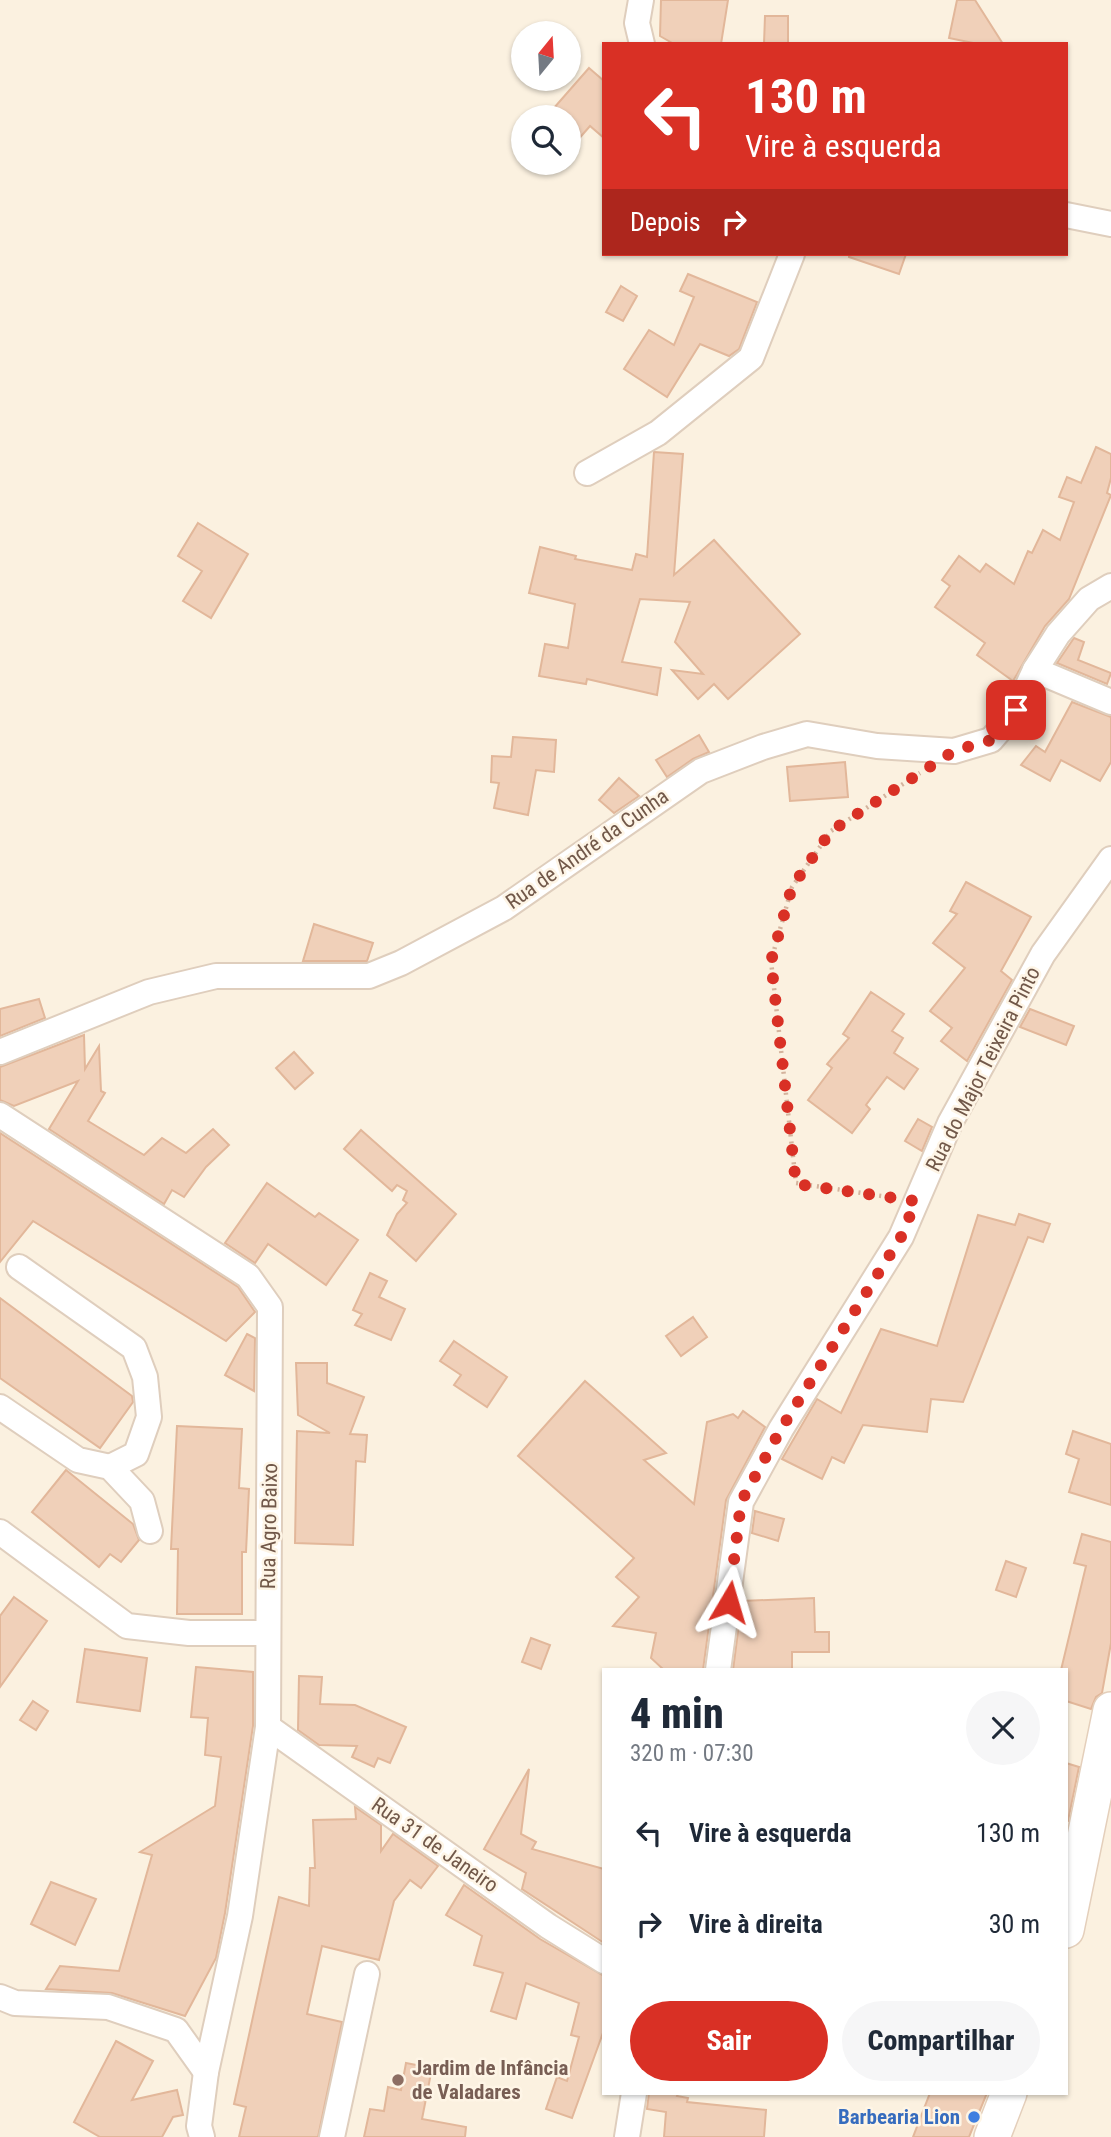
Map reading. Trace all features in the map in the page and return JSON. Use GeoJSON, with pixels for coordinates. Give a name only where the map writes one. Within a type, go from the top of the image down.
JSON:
{"type":"FeatureCollection","features":[{"type":"Feature","properties":{"kind":"main road"},"geometry":{"type":"LineString","coordinates":[[1068,1920],[1111,1710]]}},
{"type":"Feature","properties":{"kind":"main road"},"geometry":{"type":"LineString","coordinates":[[992,2137],[1008,2095]]}},
{"type":"Feature","properties":{"kind":"street"},"geometry":{"type":"LineString","coordinates":[[641,0],[637,23],[642,42]]}},
{"type":"Feature","properties":{"kind":"street"},"geometry":{"type":"LineString","coordinates":[[1068,215],[1111,224]]}},
{"type":"Feature","properties":{"kind":"street"},"geometry":{"type":"LineString","coordinates":[[587,473],[658,433],[751,358],[791,256]]}},
{"type":"Feature","properties":{"kind":"street","name":"Rua de André da Cunha"},"geometry":{"type":"LineString","coordinates":[[0,1052],[149,992],[216,976],[369,976],[401,963],[504,908],[701,771],[763,747],[807,734],[877,746],[954,751],[991,740],[1016,710],[1035,670],[1058,634],[1089,600],[1111,586]]}},
{"type":"Feature","properties":{"kind":"street"},"geometry":{"type":"LineString","coordinates":[[1035,670],[1111,702]]}},
{"type":"Feature","properties":{"kind":"street","name":"Rua do Major Teixeira Pinto"},"geometry":{"type":"LineString","coordinates":[[718,1668],[741,1502],[781,1429],[901,1237],[950,1123],[1043,954],[1111,859]]}},
{"type":"Feature","properties":{"kind":"street","name":"Rua Agro Baixo"},"geometry":{"type":"LineString","coordinates":[[0,1115],[248,1276],[270,1307],[268,1727],[240,1916],[206,2073],[199,2126],[202,2137]]}},
{"type":"Feature","properties":{"kind":"street"},"geometry":{"type":"LineString","coordinates":[[19,1267],[134,1348],[145,1377],[149,1418],[136,1454],[110,1467]]}},
{"type":"Feature","properties":{"kind":"street"},"geometry":{"type":"LineString","coordinates":[[0,1408],[78,1460],[110,1467],[142,1501],[150,1531]]}},
{"type":"Feature","properties":{"kind":"street"},"geometry":{"type":"LineString","coordinates":[[0,1532],[127,1626],[189,1633],[267,1633]]}},
{"type":"Feature","properties":{"kind":"street","name":"Rua 31 de Janeiro"},"geometry":{"type":"LineString","coordinates":[[268,1727],[548,1926],[602,1960]]}},
{"type":"Feature","properties":{"kind":"street"},"geometry":{"type":"LineString","coordinates":[[332,2137],[367,1974]]}},
{"type":"Feature","properties":{"kind":"street"},"geometry":{"type":"LineString","coordinates":[[0,1997],[15,2003],[107,2007],[176,2029],[206,2073]]}},
{"type":"Feature","properties":{"kind":"street"},"geometry":{"type":"LineString","coordinates":[[627,2137],[634,2095]]}},
{"type":"Feature","properties":{"kind":"path"},"geometry":{"type":"LineString","coordinates":[[916,1201],[796,1184],[771,961],[792,887],[831,831],[954,751]]}},
{"type":"Feature","properties":{"kind":"building"},"geometry":{"type":"Polygon","coordinates":[[[661,0],[728,0],[721,42],[670,42],[660,36],[661,0]]]}},
{"type":"Feature","properties":{"kind":"building"},"geometry":{"type":"Polygon","coordinates":[[[957,0],[975,0],[1002,42],[968,42],[949,38],[957,0]]]}},
{"type":"Feature","properties":{"kind":"building"},"geometry":{"type":"Polygon","coordinates":[[[765,16],[788,16],[788,42],[764,42],[765,16]]]}},
{"type":"Feature","properties":{"kind":"building"},"geometry":{"type":"Polygon","coordinates":[[[589,68],[602,79],[602,136],[590,126],[581,136],[581,105],[557,105],[569,91],[581,91],[581,77],[589,68]]]}},
{"type":"Feature","properties":{"kind":"building"},"geometry":{"type":"Polygon","coordinates":[[[849,256],[905,256],[899,274],[849,256]]]}},
{"type":"Feature","properties":{"kind":"building"},"geometry":{"type":"Polygon","coordinates":[[[688,274],[757,302],[739,349],[729,356],[700,344],[667,397],[624,369],[649,330],[674,345],[694,297],[680,291],[688,274]]]}},
{"type":"Feature","properties":{"kind":"building"},"geometry":{"type":"Polygon","coordinates":[[[621,286],[637,296],[623,321],[606,312],[621,286]]]}},
{"type":"Feature","properties":{"kind":"building"},"geometry":{"type":"Polygon","coordinates":[[[1096,447],[1111,454],[1111,478],[1107,493],[1111,495],[1069,599],[1045,626],[1013,681],[977,655],[985,643],[935,607],[950,586],[942,580],[959,556],[980,572],[986,564],[1014,584],[1028,551],[1032,553],[1043,530],[1060,540],[1074,502],[1059,497],[1067,477],[1081,483],[1096,447]]]}},
{"type":"Feature","properties":{"kind":"building"},"geometry":{"type":"Polygon","coordinates":[[[654,452],[683,454],[674,575],[714,540],[800,634],[728,699],[714,684],[698,699],[672,670],[703,674],[675,642],[690,602],[640,599],[622,662],[661,668],[657,695],[587,679],[586,684],[539,676],[545,644],[568,648],[575,604],[529,593],[540,547],[576,556],[575,559],[632,570],[636,554],[647,557],[654,452]]]}},
{"type":"Feature","properties":{"kind":"building"},"geometry":{"type":"Polygon","coordinates":[[[198,523],[248,554],[211,618],[183,601],[202,571],[178,556],[198,523]]]}},
{"type":"Feature","properties":{"kind":"building"},"geometry":{"type":"Polygon","coordinates":[[[1074,638],[1084,642],[1078,660],[1111,673],[1107,684],[1057,663],[1074,638]]]}},
{"type":"Feature","properties":{"kind":"building"},"geometry":{"type":"Polygon","coordinates":[[[1072,702],[1111,717],[1111,762],[1100,781],[1061,760],[1050,781],[1021,765],[1036,746],[1045,752],[1072,702]]]}},
{"type":"Feature","properties":{"kind":"building"},"geometry":{"type":"Polygon","coordinates":[[[699,735],[709,752],[693,759],[667,777],[656,760],[699,735]]]}},
{"type":"Feature","properties":{"kind":"building"},"geometry":{"type":"Polygon","coordinates":[[[513,737],[556,740],[554,772],[536,770],[528,815],[494,808],[499,783],[491,782],[492,756],[511,757],[513,737]]]}},
{"type":"Feature","properties":{"kind":"building"},"geometry":{"type":"Polygon","coordinates":[[[845,762],[848,797],[790,801],[787,767],[845,762]]]}},
{"type":"Feature","properties":{"kind":"building"},"geometry":{"type":"Polygon","coordinates":[[[619,778],[639,796],[614,813],[599,800],[619,778]]]}},
{"type":"Feature","properties":{"kind":"building"},"geometry":{"type":"Polygon","coordinates":[[[966,882],[1031,917],[1001,971],[1012,980],[967,1061],[941,1041],[952,1028],[930,1011],[965,968],[933,943],[957,914],[950,911],[966,882]]]}},
{"type":"Feature","properties":{"kind":"building"},"geometry":{"type":"Polygon","coordinates":[[[314,924],[373,943],[367,961],[303,961],[314,924]]]}},
{"type":"Feature","properties":{"kind":"building"},"geometry":{"type":"Polygon","coordinates":[[[871,992],[904,1014],[892,1031],[903,1038],[894,1053],[918,1069],[904,1089],[887,1077],[866,1105],[870,1109],[852,1133],[808,1100],[832,1068],[827,1064],[849,1038],[843,1034],[871,992]]]}},
{"type":"Feature","properties":{"kind":"building"},"geometry":{"type":"Polygon","coordinates":[[[39,999],[45,1018],[0,1036],[0,1009],[39,999]]]}},
{"type":"Feature","properties":{"kind":"building"},"geometry":{"type":"Polygon","coordinates":[[[1030,1009],[1074,1026],[1066,1045],[1020,1027],[1030,1009]]]}},
{"type":"Feature","properties":{"kind":"building"},"geometry":{"type":"Polygon","coordinates":[[[84,1035],[85,1069],[99,1046],[101,1091],[105,1093],[88,1121],[144,1155],[162,1138],[186,1153],[213,1129],[229,1145],[206,1167],[184,1197],[172,1190],[164,1204],[49,1129],[78,1081],[14,1106],[0,1100],[0,1067],[84,1035]]]}},
{"type":"Feature","properties":{"kind":"building"},"geometry":{"type":"Polygon","coordinates":[[[294,1052],[313,1073],[295,1089],[276,1068],[294,1052]]]}},
{"type":"Feature","properties":{"kind":"building"},"geometry":{"type":"Polygon","coordinates":[[[918,1119],[932,1127],[922,1151],[905,1141],[918,1119]]]}},
{"type":"Feature","properties":{"kind":"building"},"geometry":{"type":"Polygon","coordinates":[[[361,1130],[456,1214],[416,1261],[387,1235],[397,1214],[407,1203],[403,1200],[407,1191],[397,1185],[392,1191],[344,1149],[361,1130]]]}},
{"type":"Feature","properties":{"kind":"building"},"geometry":{"type":"Polygon","coordinates":[[[0,1133],[238,1287],[255,1312],[226,1341],[33,1221],[0,1262],[0,1133]]]}},
{"type":"Feature","properties":{"kind":"building"},"geometry":{"type":"Polygon","coordinates":[[[267,1183],[315,1217],[319,1213],[358,1240],[326,1285],[268,1244],[255,1263],[225,1243],[267,1183]]]}},
{"type":"Feature","properties":{"kind":"building"},"geometry":{"type":"Polygon","coordinates":[[[1019,1214],[1050,1224],[1043,1242],[1028,1237],[963,1402],[931,1399],[927,1432],[863,1425],[844,1463],[832,1457],[822,1479],[782,1459],[817,1399],[841,1413],[881,1329],[937,1346],[978,1215],[1015,1225],[1019,1214]]]}},
{"type":"Feature","properties":{"kind":"building"},"geometry":{"type":"Polygon","coordinates":[[[370,1273],[387,1281],[379,1297],[405,1309],[391,1340],[355,1325],[362,1314],[353,1310],[370,1273]]]}},
{"type":"Feature","properties":{"kind":"building"},"geometry":{"type":"Polygon","coordinates":[[[0,1298],[132,1396],[133,1402],[100,1448],[0,1378],[0,1298]]]}},
{"type":"Feature","properties":{"kind":"building"},"geometry":{"type":"Polygon","coordinates":[[[693,1317],[707,1337],[681,1356],[666,1336],[693,1317]]]}},
{"type":"Feature","properties":{"kind":"building"},"geometry":{"type":"Polygon","coordinates":[[[247,1334],[255,1338],[254,1391],[225,1375],[247,1334]]]}},
{"type":"Feature","properties":{"kind":"building"},"geometry":{"type":"Polygon","coordinates":[[[454,1341],[507,1377],[487,1407],[454,1385],[461,1375],[440,1361],[454,1341]]]}},
{"type":"Feature","properties":{"kind":"building"},"geometry":{"type":"Polygon","coordinates":[[[296,1363],[327,1363],[327,1383],[364,1397],[350,1434],[367,1435],[365,1462],[356,1461],[353,1545],[295,1543],[297,1431],[330,1433],[298,1415],[296,1363]]]}},
{"type":"Feature","properties":{"kind":"building"},"geometry":{"type":"Polygon","coordinates":[[[585,1381],[666,1453],[644,1460],[694,1504],[707,1422],[733,1414],[738,1418],[743,1411],[765,1427],[726,1500],[703,1668],[662,1668],[651,1658],[656,1633],[613,1626],[639,1597],[616,1577],[634,1558],[518,1456],[585,1381]]]}},
{"type":"Feature","properties":{"kind":"building"},"geometry":{"type":"Polygon","coordinates":[[[177,1426],[242,1429],[239,1488],[249,1489],[246,1552],[242,1552],[242,1614],[177,1614],[178,1549],[171,1549],[177,1426]]]}},
{"type":"Feature","properties":{"kind":"building"},"geometry":{"type":"Polygon","coordinates":[[[1073,1431],[1111,1444],[1111,1505],[1069,1492],[1079,1459],[1066,1454],[1073,1431]]]}},
{"type":"Feature","properties":{"kind":"building"},"geometry":{"type":"Polygon","coordinates":[[[66,1470],[133,1524],[139,1540],[121,1562],[110,1554],[99,1567],[32,1512],[66,1470]]]}},
{"type":"Feature","properties":{"kind":"building"},"geometry":{"type":"Polygon","coordinates":[[[755,1511],[784,1519],[778,1541],[752,1533],[755,1511]]]}},
{"type":"Feature","properties":{"kind":"building"},"geometry":{"type":"Polygon","coordinates":[[[1082,1534],[1111,1542],[1111,1643],[1102,1693],[1096,1697],[1091,1709],[1068,1702],[1068,1668],[1061,1668],[1086,1566],[1074,1563],[1082,1534]]]}},
{"type":"Feature","properties":{"kind":"building"},"geometry":{"type":"Polygon","coordinates":[[[1006,1561],[1026,1568],[1016,1597],[996,1590],[1006,1561]]]}},
{"type":"Feature","properties":{"kind":"building"},"geometry":{"type":"Polygon","coordinates":[[[14,1597],[47,1621],[0,1687],[0,1616],[14,1597]]]}},
{"type":"Feature","properties":{"kind":"building"},"geometry":{"type":"Polygon","coordinates":[[[814,1598],[815,1632],[829,1632],[829,1652],[792,1652],[792,1668],[733,1668],[742,1601],[814,1598]]]}},
{"type":"Feature","properties":{"kind":"building"},"geometry":{"type":"Polygon","coordinates":[[[531,1638],[550,1645],[541,1669],[522,1662],[531,1638]]]}},
{"type":"Feature","properties":{"kind":"building"},"geometry":{"type":"Polygon","coordinates":[[[85,1649],[147,1658],[140,1711],[77,1702],[85,1649]]]}},
{"type":"Feature","properties":{"kind":"building"},"geometry":{"type":"Polygon","coordinates":[[[196,1667],[253,1672],[253,1726],[216,1958],[185,2016],[112,1993],[46,1989],[60,1966],[119,1971],[152,1855],[140,1852],[215,1806],[221,1757],[205,1755],[208,1718],[191,1717],[196,1667]]]}},
{"type":"Feature","properties":{"kind":"building"},"geometry":{"type":"Polygon","coordinates":[[[299,1676],[322,1677],[320,1704],[355,1705],[406,1727],[390,1763],[378,1758],[374,1767],[352,1757],[357,1746],[319,1745],[298,1730],[299,1676]]]}},
{"type":"Feature","properties":{"kind":"building"},"geometry":{"type":"Polygon","coordinates":[[[33,1701],[48,1711],[36,1730],[20,1720],[33,1701]]]}},
{"type":"Feature","properties":{"kind":"building"},"geometry":{"type":"Polygon","coordinates":[[[1068,1764],[1079,1767],[1068,1821],[1068,1764]]]}},
{"type":"Feature","properties":{"kind":"building"},"geometry":{"type":"Polygon","coordinates":[[[529,1769],[521,1834],[536,1842],[532,1849],[602,1868],[602,1942],[522,1889],[526,1873],[484,1849],[529,1769]]]}},
{"type":"Feature","properties":{"kind":"building"},"geometry":{"type":"Polygon","coordinates":[[[355,1807],[381,1825],[381,1851],[393,1834],[438,1866],[421,1888],[410,1880],[394,1901],[379,1960],[322,1946],[307,2014],[342,2022],[318,2137],[239,2137],[246,2107],[234,2104],[279,1897],[309,1906],[310,1868],[315,1868],[313,1820],[356,1819],[355,1807]]]}},
{"type":"Feature","properties":{"kind":"building"},"geometry":{"type":"Polygon","coordinates":[[[51,1882],[96,1899],[75,1945],[31,1924],[51,1882]]]}},
{"type":"Feature","properties":{"kind":"building"},"geometry":{"type":"Polygon","coordinates":[[[464,1885],[540,1939],[602,1975],[602,2036],[572,2118],[546,2109],[557,2077],[567,2081],[579,2037],[571,2035],[579,2003],[526,1983],[516,2019],[491,2011],[503,1973],[474,1965],[482,1936],[446,1915],[464,1885]]]}},
{"type":"Feature","properties":{"kind":"building"},"geometry":{"type":"Polygon","coordinates":[[[116,2041],[153,2061],[132,2100],[177,2090],[183,2115],[173,2117],[162,2137],[100,2137],[74,2122],[116,2041]]]}},
{"type":"Feature","properties":{"kind":"building"},"geometry":{"type":"Polygon","coordinates":[[[406,2063],[432,2068],[422,2119],[466,2127],[465,2137],[364,2137],[370,2109],[384,2111],[388,2087],[401,2090],[406,2063]]]}},
{"type":"Feature","properties":{"kind":"building"},"geometry":{"type":"Polygon","coordinates":[[[649,2095],[677,2095],[688,2098],[687,2102],[766,2110],[764,2137],[664,2137],[666,2112],[647,2109],[649,2095]]]}},
{"type":"Feature","properties":{"kind":"building"},"geometry":{"type":"Polygon","coordinates":[[[929,2095],[986,2095],[969,2137],[913,2137],[929,2095]]]}},
{"type":"Feature","properties":{"kind":"place","name":"Jardim de Infância de Valadares"},"geometry":{"type":"Point","coordinates":[398,2080]}},
{"type":"Feature","properties":{"kind":"place","name":"Barbearia Lion"},"geometry":{"type":"Point","coordinates":[974,2117]}},
{"type":"Feature","properties":{"kind":"route"},"geometry":{"type":"LineString","coordinates":[[729,1602],[741,1502],[781,1429],[901,1237],[916,1201],[796,1184],[771,961],[792,887],[831,831],[954,751],[991,740],[1016,710]]}}]}
